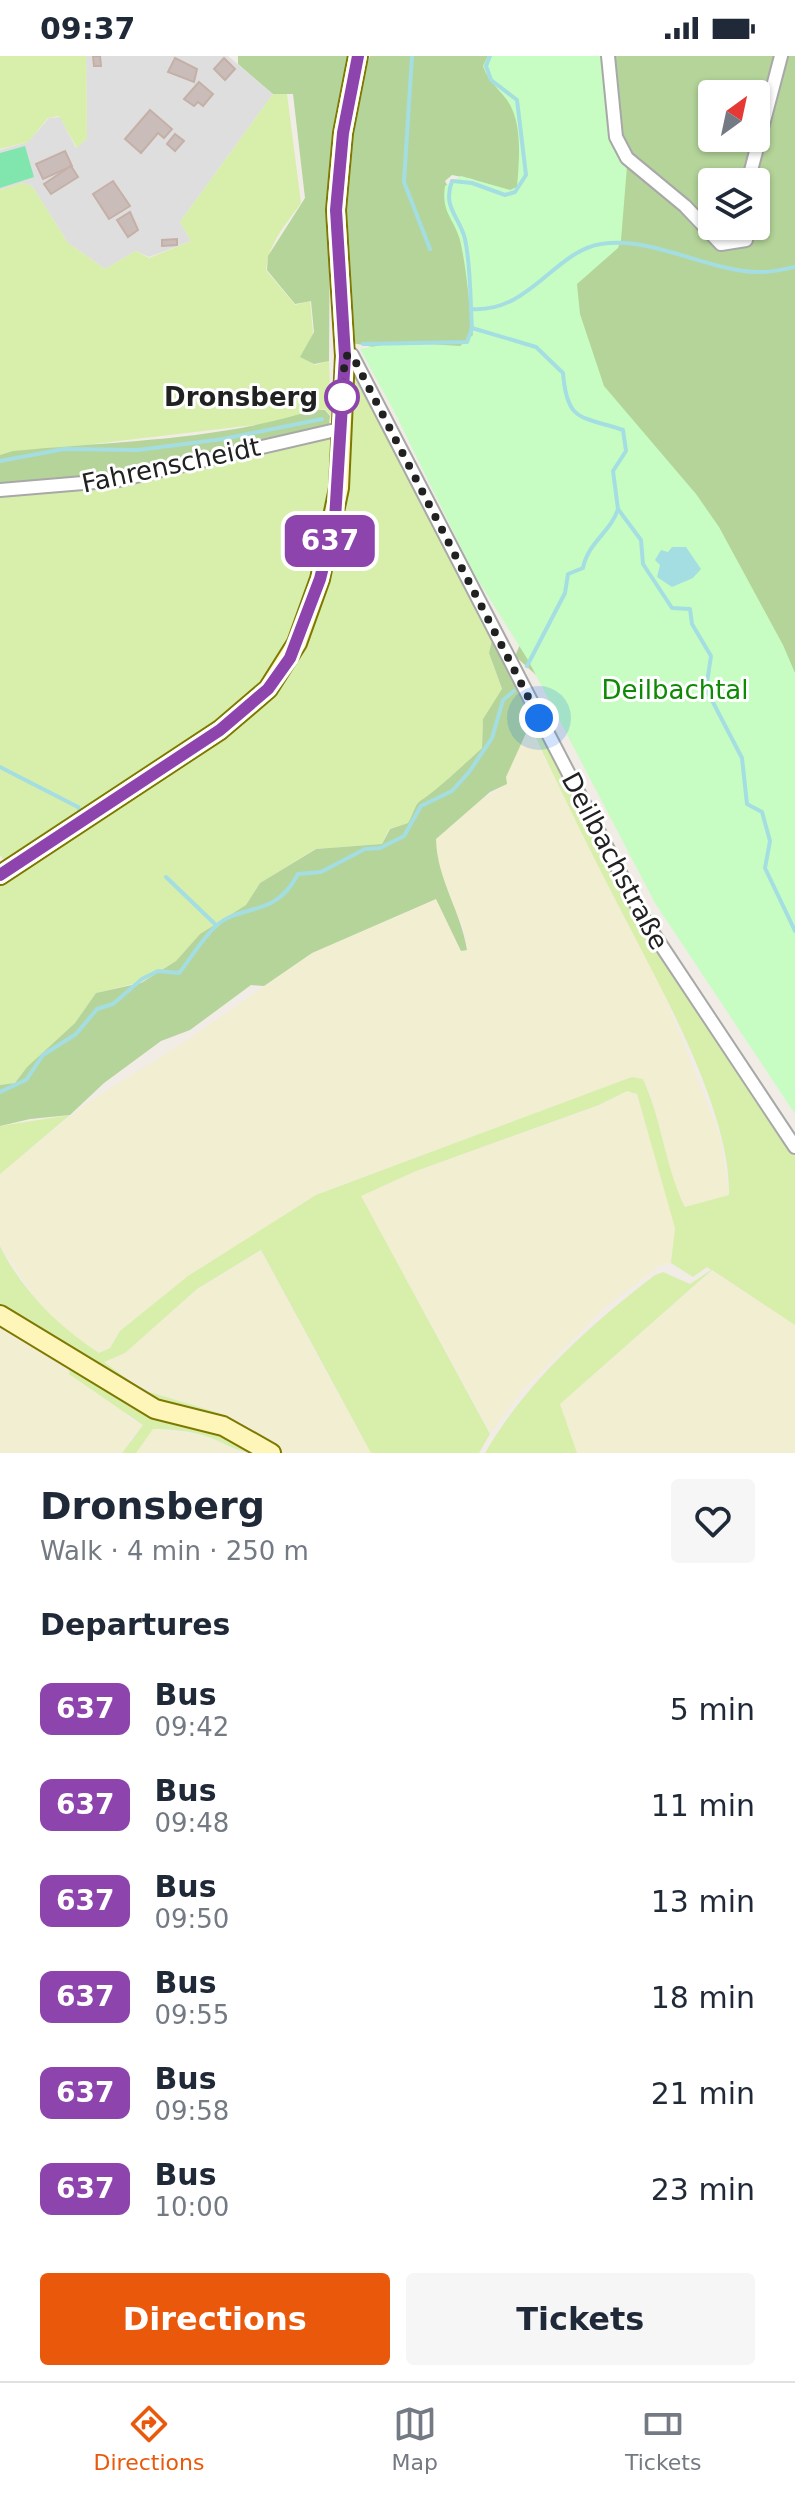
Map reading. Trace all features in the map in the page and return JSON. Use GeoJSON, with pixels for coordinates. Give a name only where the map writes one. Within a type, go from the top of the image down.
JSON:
{"type":"FeatureCollection","features":[{"type":"Feature","properties":{"kind":"main road"},"geometry":{"type":"LineString","coordinates":[[0,875],[220,730],[268,689],[293,650],[320,579],[335,519],[345,356],[336,210],[343,133],[358,56]]}},
{"type":"Feature","properties":{"kind":"main road"},"geometry":{"type":"LineString","coordinates":[[0,1315],[155,1409],[223,1426],[271,1453]]}},
{"type":"Feature","properties":{"kind":"street"},"geometry":{"type":"LineString","coordinates":[[608,56],[616,137],[627,158],[698,220]]}},
{"type":"Feature","properties":{"kind":"street"},"geometry":{"type":"LineString","coordinates":[[752,168],[781,56]]}},
{"type":"Feature","properties":{"kind":"street"},"geometry":{"type":"LineString","coordinates":[[717,240],[721,244],[746,240]]}},
{"type":"Feature","properties":{"kind":"street","name":"Deilbachstraße"},"geometry":{"type":"LineString","coordinates":[[345,356],[352,355],[369,387],[645,921],[795,1147]]}},
{"type":"Feature","properties":{"kind":"street","name":"Fahrenscheidt"},"geometry":{"type":"LineString","coordinates":[[0,490],[119,480],[340,429]]}},
{"type":"Feature","properties":{"kind":"shaded area"},"geometry":{"type":"Polygon","coordinates":[[[86,56],[228,56],[273,94],[180,222],[191,241],[149,257],[136,251],[105,269],[68,243],[32,186],[22,183],[0,190],[0,150],[28,142],[49,118],[60,117],[76,148],[87,138],[86,56]]]}},
{"type":"Feature","properties":{"kind":"shaded area"},"geometry":{"type":"Polygon","coordinates":[[[528,732],[533,735],[659,981],[720,1136],[729,1195],[686,1207],[675,1186],[651,1096],[643,1079],[632,1077],[316,1195],[188,1276],[120,1331],[110,1347],[99,1353],[66,1331],[34,1297],[0,1245],[0,1174],[87,1103],[186,1041],[312,953],[437,899],[461,951],[467,950],[464,929],[441,880],[435,840],[472,806],[507,784],[506,777],[520,740],[528,732]]]}},
{"type":"Feature","properties":{"kind":"shaded area"},"geometry":{"type":"Polygon","coordinates":[[[627,1091],[636,1094],[666,1189],[675,1228],[671,1263],[659,1266],[602,1310],[522,1391],[491,1433],[360,1196],[416,1171],[599,1106],[627,1091]]]}},
{"type":"Feature","properties":{"kind":"shaded area"},"geometry":{"type":"Polygon","coordinates":[[[261,1251],[371,1453],[281,1453],[263,1440],[218,1418],[219,1413],[144,1389],[104,1362],[125,1353],[197,1290],[261,1251]]]}},
{"type":"Feature","properties":{"kind":"shaded area"},"geometry":{"type":"Polygon","coordinates":[[[712,1271],[795,1325],[795,1453],[577,1453],[560,1404],[712,1271]]]}},
{"type":"Feature","properties":{"kind":"shaded area"},"geometry":{"type":"Polygon","coordinates":[[[0,1323],[70,1366],[123,1408],[128,1417],[143,1425],[122,1453],[0,1453],[0,1323]]]}},
{"type":"Feature","properties":{"kind":"shaded area"},"geometry":{"type":"Polygon","coordinates":[[[153,1429],[206,1436],[240,1453],[136,1453],[153,1429]]]}},
{"type":"Feature","properties":{"kind":"green space"},"geometry":{"type":"Polygon","coordinates":[[[0,56],[86,56],[87,138],[77,148],[59,116],[48,118],[28,142],[0,149],[0,56]]]}},
{"type":"Feature","properties":{"kind":"green space"},"geometry":{"type":"Polygon","coordinates":[[[238,56],[351,56],[330,210],[329,361],[314,364],[300,357],[314,332],[311,301],[295,304],[267,270],[268,256],[305,198],[293,94],[273,94],[238,64],[238,56]]]}},
{"type":"Feature","properties":{"kind":"green space"},"geometry":{"type":"Polygon","coordinates":[[[370,56],[553,56],[548,155],[539,211],[519,215],[516,193],[505,197],[472,179],[452,175],[445,181],[483,256],[491,310],[542,323],[554,334],[562,335],[550,273],[552,263],[583,246],[589,256],[616,246],[614,202],[624,158],[613,140],[605,56],[795,56],[795,698],[713,551],[639,451],[624,493],[661,550],[655,560],[660,565],[657,578],[672,587],[684,583],[710,633],[719,676],[709,694],[733,721],[747,756],[747,787],[775,829],[769,859],[776,882],[795,913],[795,1043],[785,1037],[790,1009],[786,1001],[794,966],[764,926],[751,880],[745,879],[749,863],[740,848],[744,836],[729,796],[722,756],[691,702],[694,679],[688,645],[683,635],[666,618],[637,602],[627,592],[617,574],[621,562],[613,544],[604,545],[583,562],[561,592],[564,635],[544,675],[536,675],[515,656],[532,607],[532,582],[525,556],[535,547],[565,558],[602,501],[597,490],[604,444],[579,443],[560,414],[554,367],[540,355],[524,372],[511,371],[491,387],[492,354],[485,351],[465,348],[438,354],[418,346],[389,350],[352,343],[346,198],[353,122],[370,56]]]}},
{"type":"Feature","properties":{"kind":"green space","name":"Deilbachtal"},"geometry":{"type":"Polygon","coordinates":[[[488,56],[604,56],[611,116],[628,154],[621,240],[618,248],[577,284],[580,314],[604,386],[696,494],[719,527],[795,673],[795,1114],[655,903],[528,660],[473,572],[360,349],[398,342],[460,346],[473,335],[462,251],[444,195],[445,186],[461,176],[510,190],[517,187],[519,137],[515,118],[509,103],[486,73],[483,66],[488,56]]]}},
{"type":"Feature","properties":{"kind":"green space"},"geometry":{"type":"Polygon","coordinates":[[[273,94],[287,94],[301,203],[274,243],[266,270],[295,305],[310,301],[313,333],[301,357],[315,365],[329,361],[331,416],[325,409],[271,423],[0,455],[0,190],[22,183],[32,186],[68,243],[105,269],[136,251],[149,258],[191,241],[180,222],[273,94]]]}},
{"type":"Feature","properties":{"kind":"green space"},"geometry":{"type":"Polygon","coordinates":[[[25,146],[34,177],[0,188],[0,153],[25,146]]]}},
{"type":"Feature","properties":{"kind":"green space"},"geometry":{"type":"Polygon","coordinates":[[[352,373],[356,374],[493,636],[489,653],[502,690],[483,719],[482,748],[418,803],[408,823],[389,829],[382,844],[315,849],[260,883],[246,905],[200,934],[176,961],[141,982],[96,993],[75,1023],[27,1067],[15,1083],[0,1085],[0,881],[225,732],[301,645],[352,373]]]}},
{"type":"Feature","properties":{"kind":"green space"},"geometry":{"type":"Polygon","coordinates":[[[325,410],[330,416],[329,425],[120,475],[0,487],[0,455],[13,451],[202,434],[325,410]]]}},
{"type":"Feature","properties":{"kind":"green space"},"geometry":{"type":"Polygon","coordinates":[[[335,436],[323,545],[284,656],[248,701],[6,863],[0,855],[0,495],[123,484],[335,436]]]}},
{"type":"Feature","properties":{"kind":"green space"},"geometry":{"type":"Polygon","coordinates":[[[493,636],[532,720],[506,777],[507,784],[490,792],[436,839],[440,868],[467,950],[461,951],[436,899],[312,953],[264,986],[251,985],[190,1030],[161,1041],[104,1083],[70,1115],[0,1126],[0,1085],[15,1083],[27,1067],[75,1023],[96,993],[141,983],[176,961],[200,934],[246,905],[260,883],[316,849],[382,844],[390,829],[408,823],[418,803],[482,748],[483,719],[502,689],[489,653],[493,636]]]}},
{"type":"Feature","properties":{"kind":"green space"},"geometry":{"type":"Polygon","coordinates":[[[536,724],[663,962],[795,1156],[795,1325],[712,1270],[560,1404],[577,1453],[485,1453],[520,1402],[561,1356],[631,1294],[663,1272],[690,1284],[711,1270],[707,1267],[693,1277],[671,1263],[675,1228],[637,1094],[627,1091],[599,1105],[416,1171],[361,1196],[490,1434],[479,1453],[371,1453],[261,1250],[197,1289],[125,1353],[104,1362],[143,1390],[219,1413],[217,1418],[156,1401],[0,1308],[0,1246],[19,1278],[42,1306],[99,1353],[110,1348],[120,1331],[188,1276],[316,1195],[632,1077],[643,1079],[685,1207],[729,1195],[718,1124],[705,1085],[671,1007],[596,863],[534,734],[532,728],[536,724]]]}},
{"type":"Feature","properties":{"kind":"green space"},"geometry":{"type":"Polygon","coordinates":[[[70,1115],[0,1174],[0,1126],[70,1115]]]}},
{"type":"Feature","properties":{"kind":"green space"},"geometry":{"type":"Polygon","coordinates":[[[70,1366],[220,1431],[256,1453],[236,1449],[200,1434],[153,1429],[136,1453],[122,1453],[143,1425],[69,1374],[70,1366]]]}},
{"type":"Feature","properties":{"kind":"water"},"geometry":{"type":"Polygon","coordinates":[[[672,547],[686,547],[701,569],[693,578],[672,587],[657,577],[660,565],[655,560],[661,550],[668,552],[672,547]]]}},
{"type":"Feature","properties":{"kind":"building"},"geometry":{"type":"Polygon","coordinates":[[[93,56],[100,56],[101,66],[94,66],[93,56]]]}},
{"type":"Feature","properties":{"kind":"building"},"geometry":{"type":"Polygon","coordinates":[[[175,58],[197,69],[194,82],[168,72],[175,58]]]}},
{"type":"Feature","properties":{"kind":"building"},"geometry":{"type":"Polygon","coordinates":[[[224,58],[235,69],[225,80],[214,69],[224,58]]]}},
{"type":"Feature","properties":{"kind":"building"},"geometry":{"type":"Polygon","coordinates":[[[199,82],[213,94],[203,106],[198,102],[194,106],[184,99],[199,82]]]}},
{"type":"Feature","properties":{"kind":"building"},"geometry":{"type":"Polygon","coordinates":[[[150,110],[172,129],[164,138],[158,133],[141,153],[125,139],[150,110]]]}},
{"type":"Feature","properties":{"kind":"building"},"geometry":{"type":"Polygon","coordinates":[[[175,134],[184,141],[175,151],[167,144],[175,134]]]}},
{"type":"Feature","properties":{"kind":"building"},"geometry":{"type":"Polygon","coordinates":[[[65,151],[72,166],[43,179],[36,164],[65,151]]]}},
{"type":"Feature","properties":{"kind":"building"},"geometry":{"type":"Polygon","coordinates":[[[71,166],[78,177],[51,194],[44,184],[71,166]]]}},
{"type":"Feature","properties":{"kind":"building"},"geometry":{"type":"Polygon","coordinates":[[[113,181],[130,206],[109,219],[93,194],[113,181]]]}},
{"type":"Feature","properties":{"kind":"building"},"geometry":{"type":"Polygon","coordinates":[[[130,212],[138,230],[128,237],[117,220],[130,212]]]}},
{"type":"Feature","properties":{"kind":"building"},"geometry":{"type":"Polygon","coordinates":[[[177,239],[177,245],[162,246],[162,240],[177,239]]]}},
{"type":"Feature","properties":{"kind":"waterway"},"geometry":{"type":"LineString","coordinates":[[412,56],[404,182],[430,249]]}},
{"type":"Feature","properties":{"kind":"waterway"},"geometry":{"type":"LineString","coordinates":[[490,56],[486,66],[491,80],[517,100],[526,175],[515,192],[505,195],[472,183],[452,181],[450,205],[463,231],[467,250],[472,328],[536,347],[563,373],[568,401],[578,415],[623,430],[626,451],[613,471],[618,509],[641,540],[643,564],[672,608],[690,609],[692,624],[711,656],[706,689],[742,758],[747,804],[762,812],[770,841],[765,868],[795,931]]}},
{"type":"Feature","properties":{"kind":"waterway"},"geometry":{"type":"LineString","coordinates":[[472,309],[492,308],[510,302],[569,258],[601,244],[640,245],[739,270],[767,272],[795,267]]}},
{"type":"Feature","properties":{"kind":"waterway"},"geometry":{"type":"LineString","coordinates":[[363,344],[467,342],[472,328]]}},
{"type":"Feature","properties":{"kind":"waterway"},"geometry":{"type":"LineString","coordinates":[[0,461],[64,449],[138,450],[223,439],[322,419]]}},
{"type":"Feature","properties":{"kind":"waterway"},"geometry":{"type":"LineString","coordinates":[[527,666],[565,593],[568,574],[583,568],[590,551],[618,509]]}},
{"type":"Feature","properties":{"kind":"waterway"},"geometry":{"type":"LineString","coordinates":[[0,1092],[26,1080],[43,1055],[76,1034],[97,1009],[113,1004],[142,979],[158,971],[179,973],[205,938],[225,919],[279,898],[298,874],[321,872],[365,849],[380,848],[404,836],[421,806],[452,791],[469,772],[492,738],[503,700],[514,691]]}},
{"type":"Feature","properties":{"kind":"waterway"},"geometry":{"type":"LineString","coordinates":[[0,767],[78,807],[81,813]]}},
{"type":"Feature","properties":{"kind":"waterway"},"geometry":{"type":"LineString","coordinates":[[166,877],[216,925]]}},
{"type":"Feature","properties":{"kind":"bus line","name":"637"},"geometry":{"type":"LineString","coordinates":[[0,875],[220,730],[268,689],[297,643],[320,579],[335,519],[339,488],[345,356],[336,210],[343,133],[358,56]]}},
{"type":"Feature","properties":{"kind":"place","name":"Dronsberg"},"geometry":{"type":"Point","coordinates":[342,397]}},
{"type":"Feature","properties":{"kind":"route"},"geometry":{"type":"LineString","coordinates":[[342,397],[345,356],[352,355],[539,718]]}}]}
